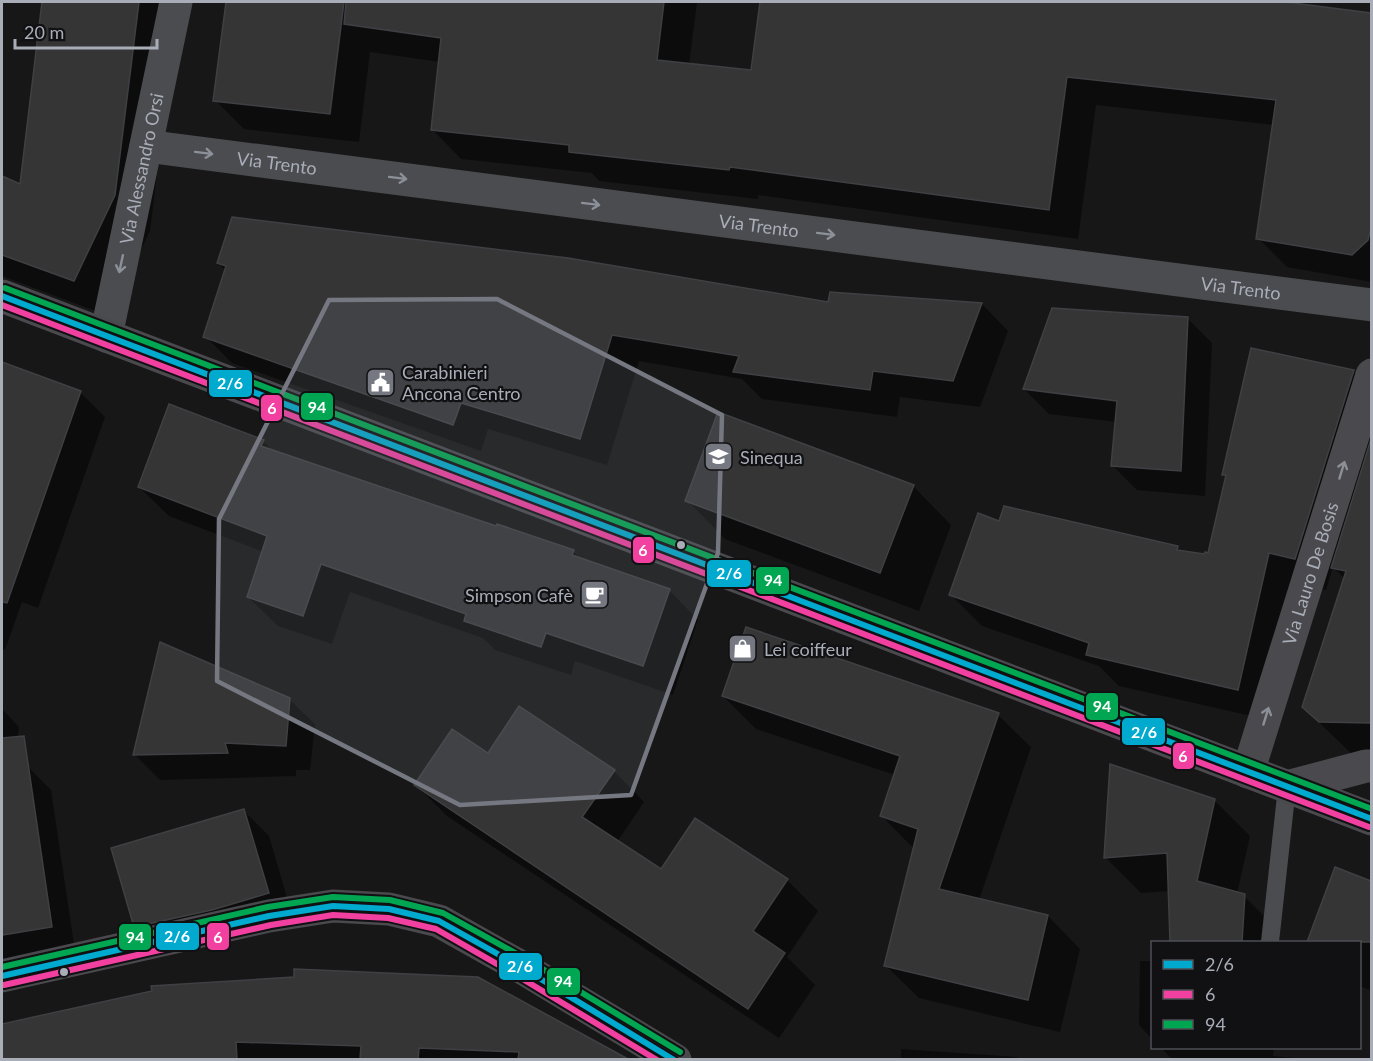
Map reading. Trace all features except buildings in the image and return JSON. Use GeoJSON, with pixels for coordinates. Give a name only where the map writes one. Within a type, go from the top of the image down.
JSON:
{"type":"FeatureCollection","features":[{"type":"Feature","properties":{"kind":"main road"},"geometry":{"type":"LineString","coordinates":[[2,296],[1371,819]]}},
{"type":"Feature","properties":{"kind":"main road","name":"Via Lauro De Bosis"},"geometry":{"type":"LineString","coordinates":[[1248,772],[1371,375]]}},
{"type":"Feature","properties":{"kind":"main road"},"geometry":{"type":"LineString","coordinates":[[1287,787],[1371,766]]}},
{"type":"Feature","properties":{"kind":"main road"},"geometry":{"type":"LineString","coordinates":[[2,976],[269,916],[333,906],[389,909],[439,921],[675,1059]]}},
{"type":"Feature","properties":{"kind":"street","name":"Via Alessandro Orsi"},"geometry":{"type":"LineString","coordinates":[[106,336],[176,2]]}},
{"type":"Feature","properties":{"kind":"street","name":"Via Trento"},"geometry":{"type":"LineString","coordinates":[[146,146],[1371,305]]}},
{"type":"Feature","properties":{"kind":"lane"},"geometry":{"type":"LineString","coordinates":[[1270,941],[1287,787]]}},
{"type":"Feature","properties":{"kind":"highlighted area"},"geometry":{"type":"Polygon","coordinates":[[[497,299],[722,415],[718,553],[631,795],[460,805],[217,681],[219,519],[329,300],[497,299]]]}},
{"type":"Feature","properties":{"kind":"transit line","name":"94"},"geometry":{"type":"LineString","coordinates":[[5,288],[1372,809]]}},
{"type":"Feature","properties":{"kind":"transit line","name":"2/6"},"geometry":{"type":"LineString","coordinates":[[2,296],[1372,819]]}},
{"type":"Feature","properties":{"kind":"transit line","name":"6"},"geometry":{"type":"LineString","coordinates":[[2,305],[1369,827]]}},
{"type":"Feature","properties":{"kind":"transit line","name":"94"},"geometry":{"type":"LineString","coordinates":[[2,967],[268,907],[333,897],[390,900],[443,913],[526,959],[680,1052]]}},
{"type":"Feature","properties":{"kind":"transit line","name":"2/6"},"geometry":{"type":"LineString","coordinates":[[2,976],[269,916],[333,906],[389,909],[439,921],[521,967],[674,1060]]}},
{"type":"Feature","properties":{"kind":"transit line","name":"6"},"geometry":{"type":"LineString","coordinates":[[4,985],[271,925],[333,915],[388,918],[436,929],[657,1060]]}},
{"type":"Feature","properties":{"kind":"place","name":"Carabinieri Ancona Centro"},"geometry":{"type":"Point","coordinates":[381,382]}},
{"type":"Feature","properties":{"kind":"place","name":"Sinequa"},"geometry":{"type":"Point","coordinates":[719,457]}},
{"type":"Feature","properties":{"kind":"place","name":"Simpson Cafè"},"geometry":{"type":"Point","coordinates":[594,595]}},
{"type":"Feature","properties":{"kind":"place","name":"Lei coiffeur"},"geometry":{"type":"Point","coordinates":[743,649]}}]}
